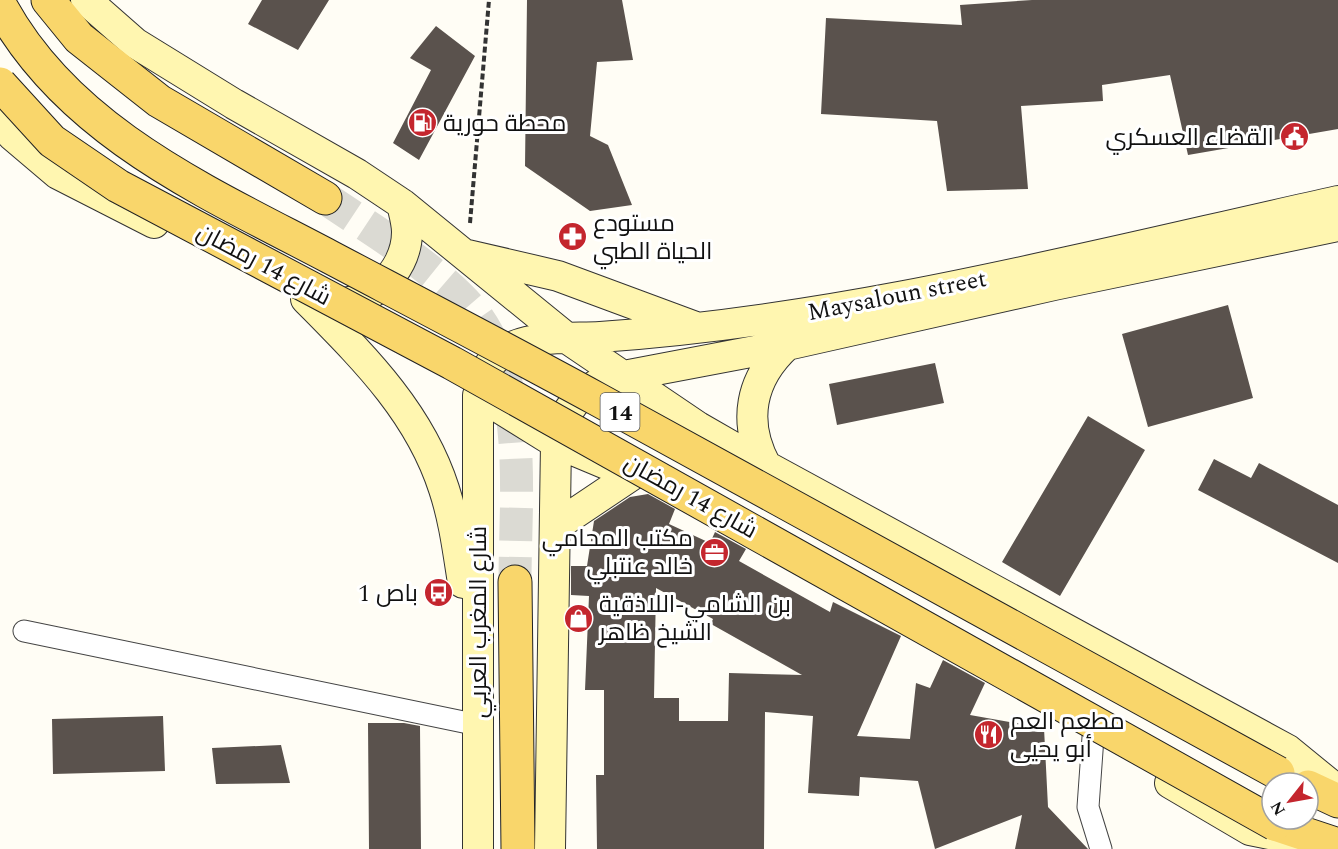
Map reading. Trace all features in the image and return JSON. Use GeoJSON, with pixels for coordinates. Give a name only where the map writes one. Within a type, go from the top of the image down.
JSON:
{"type":"FeatureCollection","features":[{"type":"Feature","properties":{"kind":"main road"},"geometry":{"type":"LineString","coordinates":[[48,0],[79,38],[159,101],[325,198]]}},
{"type":"Feature","properties":{"kind":"main road"},"geometry":{"type":"LineString","coordinates":[[86,0],[135,43],[234,104],[357,174],[402,204],[468,255],[568,339],[698,427],[1288,750],[1338,791]]}},
{"type":"Feature","properties":{"kind":"main road","name":"شارع 14 رمضان"},"geometry":{"type":"LineString","coordinates":[[0,5],[13,29],[43,70],[76,103],[134,147],[199,188],[558,378],[1276,771]]}},
{"type":"Feature","properties":{"kind":"main road","name":"شارع 14 رمضان"},"geometry":{"type":"LineString","coordinates":[[0,84],[52,141],[118,186],[462,369],[1275,824],[1338,846]]}},
{"type":"Feature","properties":{"kind":"main road"},"geometry":{"type":"LineString","coordinates":[[0,121],[12,135],[58,174],[306,299],[478,395],[556,442],[632,475],[1093,737],[1250,830],[1338,846]]}},
{"type":"Feature","properties":{"kind":"main road","name":"Maysaloun street"},"geometry":{"type":"LineString","coordinates":[[478,395],[488,368],[504,352],[531,340],[702,329],[766,321],[865,303],[1338,201]]}},
{"type":"Feature","properties":{"kind":"main road"},"geometry":{"type":"LineString","coordinates":[[306,299],[334,305],[361,299],[385,284],[401,260],[407,233],[402,204]]}},
{"type":"Feature","properties":{"kind":"main road","name":"Maysaloun street"},"geometry":{"type":"LineString","coordinates":[[556,442],[567,410],[578,396],[608,379],[787,345],[1054,285],[1338,226]]}},
{"type":"Feature","properties":{"kind":"main road"},"geometry":{"type":"LineString","coordinates":[[468,255],[558,276],[702,329]]}},
{"type":"Feature","properties":{"kind":"main road"},"geometry":{"type":"LineString","coordinates":[[306,299],[373,367],[409,416],[429,451],[444,489],[455,528],[478,677]]}},
{"type":"Feature","properties":{"kind":"main road"},"geometry":{"type":"LineString","coordinates":[[766,466],[753,435],[753,401],[764,370],[787,345]]}},
{"type":"Feature","properties":{"kind":"main road","name":"شارع المغرب العربي"},"geometry":{"type":"LineString","coordinates":[[478,395],[478,849]]}},
{"type":"Feature","properties":{"kind":"main road"},"geometry":{"type":"LineString","coordinates":[[550,849],[556,442]]}},
{"type":"Feature","properties":{"kind":"main road"},"geometry":{"type":"LineString","coordinates":[[556,526],[632,475]]}},
{"type":"Feature","properties":{"kind":"main road"},"geometry":{"type":"LineString","coordinates":[[515,582],[518,849]]}},
{"type":"Feature","properties":{"kind":"main road"},"geometry":{"type":"LineString","coordinates":[[1320,793],[1338,801]]}},
{"type":"Feature","properties":{"kind":"street"},"geometry":{"type":"LineString","coordinates":[[24,631],[478,725]]}},
{"type":"Feature","properties":{"kind":"street"},"geometry":{"type":"LineString","coordinates":[[1093,737],[1088,807],[1101,849]]}},
{"type":"Feature","properties":{"kind":"path"},"geometry":{"type":"LineString","coordinates":[[468,255],[489,0]]}},
{"type":"Feature","properties":{"kind":"building"},"geometry":{"type":"Polygon","coordinates":[[[262,0],[329,0],[298,50],[248,24],[262,0]]]}},
{"type":"Feature","properties":{"kind":"building"},"geometry":{"type":"Polygon","coordinates":[[[527,0],[622,0],[633,60],[597,62],[590,136],[608,145],[632,205],[590,211],[525,166],[527,0]]]}},
{"type":"Feature","properties":{"kind":"building"},"geometry":{"type":"Polygon","coordinates":[[[1032,0],[1338,0],[1338,129],[1188,155],[1170,75],[1102,85],[1103,101],[1021,106],[1028,189],[947,191],[937,121],[821,114],[826,18],[962,25],[960,5],[1032,0]]]}},
{"type":"Feature","properties":{"kind":"building"},"geometry":{"type":"Polygon","coordinates":[[[436,26],[475,56],[419,160],[393,143],[431,70],[410,58],[436,26]]]}},
{"type":"Feature","properties":{"kind":"building"},"geometry":{"type":"Polygon","coordinates":[[[1228,305],[1253,398],[1148,427],[1122,334],[1228,305]]]}},
{"type":"Feature","properties":{"kind":"building"},"geometry":{"type":"Polygon","coordinates":[[[935,363],[944,403],[837,425],[829,384],[935,363]]]}},
{"type":"Feature","properties":{"kind":"building"},"geometry":{"type":"Polygon","coordinates":[[[1088,416],[1145,450],[1060,596],[1002,562],[1088,416]]]}},
{"type":"Feature","properties":{"kind":"building"},"geometry":{"type":"Polygon","coordinates":[[[1214,459],[1251,478],[1259,463],[1338,505],[1338,563],[1198,490],[1214,459]]]}},
{"type":"Feature","properties":{"kind":"building"},"geometry":{"type":"Polygon","coordinates":[[[648,494],[675,509],[669,524],[710,543],[715,532],[746,549],[739,561],[830,612],[833,602],[901,636],[857,736],[910,739],[916,683],[930,688],[943,660],[985,683],[970,715],[1044,728],[1048,807],[1088,849],[1015,849],[1022,815],[935,849],[918,781],[860,777],[859,796],[808,793],[813,716],[765,712],[764,849],[597,849],[596,775],[604,775],[604,690],[585,690],[589,596],[571,595],[571,566],[587,566],[594,521],[630,497],[648,494]],[[656,588],[654,698],[679,698],[679,721],[728,721],[729,673],[802,675],[711,624],[713,619],[656,588]]]}},
{"type":"Feature","properties":{"kind":"building"},"geometry":{"type":"Polygon","coordinates":[[[163,716],[165,771],[53,774],[52,719],[163,716]]]}},
{"type":"Feature","properties":{"kind":"building"},"geometry":{"type":"Polygon","coordinates":[[[368,723],[404,723],[420,726],[421,849],[369,849],[368,723]]]}},
{"type":"Feature","properties":{"kind":"building"},"geometry":{"type":"Polygon","coordinates":[[[281,745],[290,783],[216,784],[212,748],[281,745]]]}},
{"type":"Feature","properties":{"kind":"tunnel"},"geometry":{"type":"LineString","coordinates":[[325,198],[395,245],[446,284],[461,298],[483,327],[499,359],[509,395],[514,432],[515,582]]}},
{"type":"Feature","properties":{"kind":"place","name":"محطة حورية"},"geometry":{"type":"Point","coordinates":[422,123]}},
{"type":"Feature","properties":{"kind":"place","name":"القضاء العسكري"},"geometry":{"type":"Point","coordinates":[1295,137]}},
{"type":"Feature","properties":{"kind":"place","name":"مستودع الحياة الطبي"},"geometry":{"type":"Point","coordinates":[572,237]}},
{"type":"Feature","properties":{"kind":"place","name":"مكتب المحامي خالد عنتبلي"},"geometry":{"type":"Point","coordinates":[714,552]}},
{"type":"Feature","properties":{"kind":"place","name":"باص 1"},"geometry":{"type":"Point","coordinates":[439,593]}},
{"type":"Feature","properties":{"kind":"place","name":"بن الشامي-اللاذقية الشيخ ظاهر"},"geometry":{"type":"Point","coordinates":[578,618]}},
{"type":"Feature","properties":{"kind":"place","name":"مطعم العم أبو يحيى"},"geometry":{"type":"Point","coordinates":[989,735]}}]}
